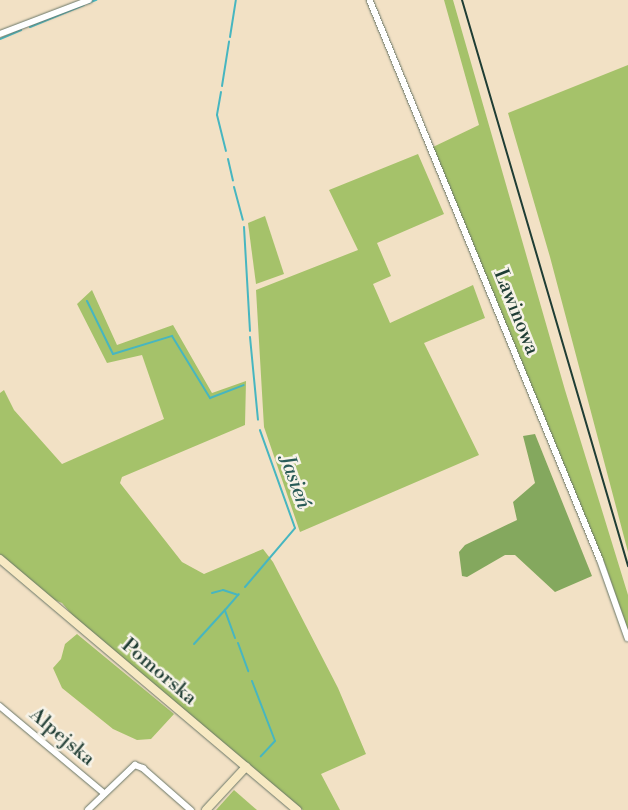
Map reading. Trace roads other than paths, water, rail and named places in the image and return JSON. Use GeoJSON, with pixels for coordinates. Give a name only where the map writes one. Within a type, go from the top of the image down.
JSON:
{"type":"FeatureCollection","features":[{"type":"Feature","properties":{"kind":"street"},"geometry":{"type":"LineString","coordinates":[[0,34],[89,0]]}},
{"type":"Feature","properties":{"kind":"street","name":"Lawinowa"},"geometry":{"type":"LineString","coordinates":[[370,0],[600,560],[628,638]]}},
{"type":"Feature","properties":{"kind":"street","name":"Pomorska"},"geometry":{"type":"LineString","coordinates":[[0,559],[297,810]]}},
{"type":"Feature","properties":{"kind":"street","name":"Alpejska"},"geometry":{"type":"LineString","coordinates":[[0,706],[104,793]]}},
{"type":"Feature","properties":{"kind":"street"},"geometry":{"type":"LineString","coordinates":[[88,810],[132,766],[140,765],[191,810]]}},
{"type":"Feature","properties":{"kind":"street"},"geometry":{"type":"LineString","coordinates":[[206,810],[246,767]]}},
{"type":"Feature","properties":{"kind":"waterway"},"geometry":{"type":"LineString","coordinates":[[88,3],[96,0]]}},
{"type":"Feature","properties":{"kind":"waterway","name":"Jasień"},"geometry":{"type":"LineString","coordinates":[[230,37],[236,0]]}},
{"type":"Feature","properties":{"kind":"waterway"},"geometry":{"type":"LineString","coordinates":[[30,27],[84,5]]}},
{"type":"Feature","properties":{"kind":"waterway"},"geometry":{"type":"LineString","coordinates":[[0,39],[21,30]]}},
{"type":"Feature","properties":{"kind":"waterway","name":"Jasień"},"geometry":{"type":"LineString","coordinates":[[222,86],[229,42]]}},
{"type":"Feature","properties":{"kind":"waterway","name":"Jasień"},"geometry":{"type":"LineString","coordinates":[[221,92],[217,115],[226,151]]}},
{"type":"Feature","properties":{"kind":"waterway","name":"Jasień"},"geometry":{"type":"LineString","coordinates":[[228,159],[233,180]]}},
{"type":"Feature","properties":{"kind":"waterway","name":"Jasień"},"geometry":{"type":"LineString","coordinates":[[234,187],[243,220]]}},
{"type":"Feature","properties":{"kind":"waterway","name":"Jasień"},"geometry":{"type":"LineString","coordinates":[[244,227],[250,331]]}},
{"type":"Feature","properties":{"kind":"waterway"},"geometry":{"type":"LineString","coordinates":[[87,301],[113,354],[172,336],[210,398],[244,385]]}},
{"type":"Feature","properties":{"kind":"waterway","name":"Jasień"},"geometry":{"type":"LineString","coordinates":[[250,337],[258,420]]}},
{"type":"Feature","properties":{"kind":"waterway","name":"Jasień"},"geometry":{"type":"LineString","coordinates":[[245,587],[295,528],[260,430]]}},
{"type":"Feature","properties":{"kind":"waterway"},"geometry":{"type":"LineString","coordinates":[[212,593],[223,590],[238,595]]}},
{"type":"Feature","properties":{"kind":"waterway","name":"Jasień"},"geometry":{"type":"LineString","coordinates":[[235,638],[225,610],[239,594]]}},
{"type":"Feature","properties":{"kind":"waterway"},"geometry":{"type":"LineString","coordinates":[[194,644],[224,611]]}},
{"type":"Feature","properties":{"kind":"waterway","name":"Jasień"},"geometry":{"type":"LineString","coordinates":[[238,643],[248,671]]}},
{"type":"Feature","properties":{"kind":"waterway","name":"Jasień"},"geometry":{"type":"LineString","coordinates":[[252,681],[275,741],[261,756]]}},
{"type":"Feature","properties":{"kind":"railway"},"geometry":{"type":"LineString","coordinates":[[462,0],[628,566]]}}]}
